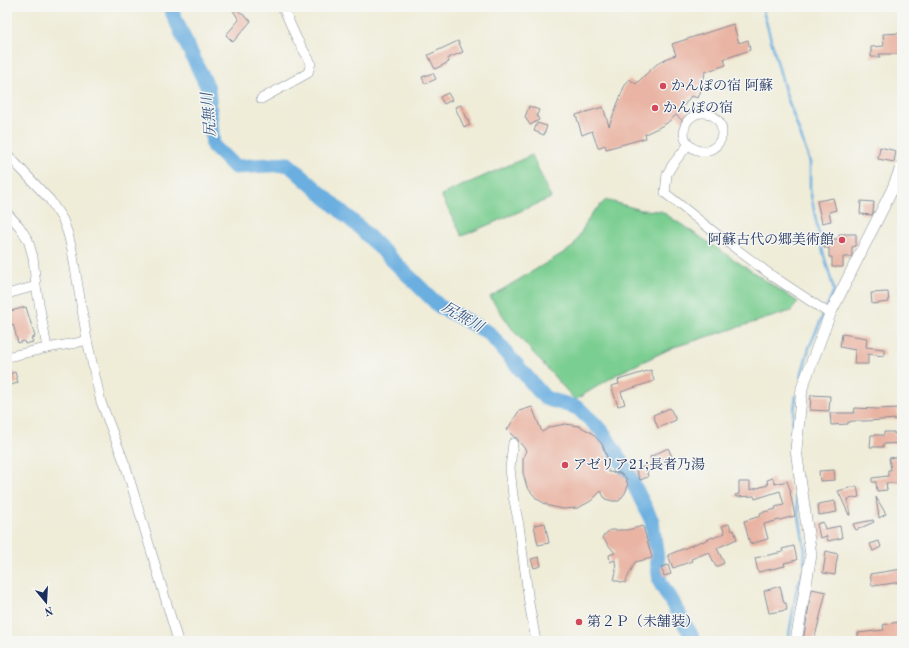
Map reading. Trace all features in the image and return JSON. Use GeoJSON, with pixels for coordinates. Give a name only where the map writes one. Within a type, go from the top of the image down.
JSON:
{"type":"FeatureCollection","features":[{"type":"Feature","properties":{"kind":"street"},"geometry":{"type":"LineString","coordinates":[[261,99],[308,73],[311,63],[297,39],[284,10],[281,7]]}},
{"type":"Feature","properties":{"kind":"street"},"geometry":{"type":"LineString","coordinates":[[703,112],[715,116],[722,127],[721,139],[717,145],[712,149],[700,151],[693,149],[688,145],[683,133],[686,121],[696,113],[703,112]]}},
{"type":"Feature","properties":{"kind":"street"},"geometry":{"type":"LineString","coordinates":[[688,145],[667,174],[665,193],[771,275],[830,314]]}},
{"type":"Feature","properties":{"kind":"street"},"geometry":{"type":"LineString","coordinates":[[7,154],[50,200],[63,220],[68,234],[100,402],[126,467],[178,641]]}},
{"type":"Feature","properties":{"kind":"street"},"geometry":{"type":"LineString","coordinates":[[796,641],[811,555],[796,450],[802,388],[830,314],[892,190],[902,165]]}},
{"type":"Feature","properties":{"kind":"street"},"geometry":{"type":"LineString","coordinates":[[7,213],[19,226],[28,240],[33,257],[36,286],[47,348]]}},
{"type":"Feature","properties":{"kind":"street"},"geometry":{"type":"LineString","coordinates":[[7,294],[36,286]]}},
{"type":"Feature","properties":{"kind":"street"},"geometry":{"type":"LineString","coordinates":[[7,357],[87,340]]}},
{"type":"Feature","properties":{"kind":"street"},"geometry":{"type":"LineString","coordinates":[[513,443],[510,468],[511,482],[519,525],[529,603],[536,641]]}},
{"type":"Feature","properties":{"kind":"green space"},"geometry":{"type":"Polygon","coordinates":[[[532,155],[551,198],[462,236],[441,195],[532,155]]]}},
{"type":"Feature","properties":{"kind":"green space"},"geometry":{"type":"Polygon","coordinates":[[[606,200],[641,210],[661,211],[798,302],[791,311],[674,347],[619,373],[575,400],[513,330],[490,297],[573,247],[591,214],[606,200]]]}},
{"type":"Feature","properties":{"kind":"building"},"geometry":{"type":"Polygon","coordinates":[[[231,7],[234,7],[251,21],[233,42],[226,35],[239,20],[231,7]]]}},
{"type":"Feature","properties":{"kind":"building","name":"かんぽの宿 阿蘇"},"geometry":{"type":"Polygon","coordinates":[[[733,24],[739,43],[748,40],[750,50],[724,59],[726,65],[705,72],[703,85],[698,98],[691,96],[682,108],[691,115],[684,122],[676,115],[667,123],[645,134],[646,138],[606,149],[605,145],[598,148],[592,131],[582,135],[576,115],[603,107],[609,126],[624,87],[629,79],[636,84],[657,64],[676,55],[672,44],[733,24]]]}},
{"type":"Feature","properties":{"kind":"building"},"geometry":{"type":"Polygon","coordinates":[[[902,33],[902,54],[879,54],[880,57],[871,57],[871,47],[884,46],[883,34],[902,33]]]}},
{"type":"Feature","properties":{"kind":"building"},"geometry":{"type":"Polygon","coordinates":[[[458,41],[463,52],[448,58],[449,62],[435,69],[428,55],[458,41]]]}},
{"type":"Feature","properties":{"kind":"building"},"geometry":{"type":"Polygon","coordinates":[[[433,73],[436,79],[425,84],[422,77],[433,73]]]}},
{"type":"Feature","properties":{"kind":"building"},"geometry":{"type":"Polygon","coordinates":[[[448,93],[452,100],[444,104],[440,97],[448,93]]]}},
{"type":"Feature","properties":{"kind":"building"},"geometry":{"type":"Polygon","coordinates":[[[461,105],[470,125],[464,127],[455,107],[461,105]]]}},
{"type":"Feature","properties":{"kind":"building"},"geometry":{"type":"Polygon","coordinates":[[[529,106],[539,110],[537,115],[539,120],[530,125],[525,117],[529,106]]]}},
{"type":"Feature","properties":{"kind":"building"},"geometry":{"type":"Polygon","coordinates":[[[537,123],[547,126],[544,135],[534,131],[537,123]]]}},
{"type":"Feature","properties":{"kind":"building"},"geometry":{"type":"Polygon","coordinates":[[[880,147],[896,151],[894,162],[878,159],[880,147]]]}},
{"type":"Feature","properties":{"kind":"building"},"geometry":{"type":"Polygon","coordinates":[[[833,198],[836,210],[829,212],[831,221],[822,223],[817,201],[833,198]]]}},
{"type":"Feature","properties":{"kind":"building"},"geometry":{"type":"Polygon","coordinates":[[[861,201],[874,202],[872,215],[860,214],[861,201]]]}},
{"type":"Feature","properties":{"kind":"building"},"geometry":{"type":"Polygon","coordinates":[[[839,234],[856,234],[856,246],[852,247],[851,257],[843,257],[843,267],[832,267],[832,257],[829,257],[829,248],[824,248],[825,240],[839,239],[839,234]]]}},
{"type":"Feature","properties":{"kind":"building"},"geometry":{"type":"Polygon","coordinates":[[[888,292],[889,302],[872,304],[871,293],[888,292]]]}},
{"type":"Feature","properties":{"kind":"building"},"geometry":{"type":"Polygon","coordinates":[[[26,307],[35,337],[31,338],[33,342],[25,344],[24,341],[18,343],[13,324],[7,326],[7,312],[26,307]]]}},
{"type":"Feature","properties":{"kind":"building"},"geometry":{"type":"Polygon","coordinates":[[[842,334],[867,338],[866,347],[884,349],[884,356],[868,354],[868,364],[854,364],[855,350],[840,347],[842,334]]]}},
{"type":"Feature","properties":{"kind":"building"},"geometry":{"type":"Polygon","coordinates":[[[651,370],[654,381],[621,392],[625,404],[618,406],[611,386],[619,384],[618,380],[651,370]]]}},
{"type":"Feature","properties":{"kind":"building"},"geometry":{"type":"Polygon","coordinates":[[[15,372],[18,383],[7,386],[7,375],[15,372]]]}},
{"type":"Feature","properties":{"kind":"building"},"geometry":{"type":"Polygon","coordinates":[[[811,395],[830,396],[829,411],[810,410],[811,395]]]}},
{"type":"Feature","properties":{"kind":"building","name":"アゼリア21;長者乃湯"},"geometry":{"type":"Polygon","coordinates":[[[532,407],[542,432],[550,427],[565,424],[579,426],[592,433],[602,444],[607,457],[608,472],[620,473],[626,478],[628,486],[619,501],[605,499],[601,491],[591,501],[578,508],[563,509],[549,506],[537,499],[527,487],[523,473],[523,459],[526,450],[517,438],[507,430],[519,411],[532,407]]]}},
{"type":"Feature","properties":{"kind":"building"},"geometry":{"type":"Polygon","coordinates":[[[670,408],[676,420],[658,428],[653,415],[670,408]]]}},
{"type":"Feature","properties":{"kind":"building"},"geometry":{"type":"Polygon","coordinates":[[[855,408],[898,408],[898,419],[851,421],[848,422],[848,424],[831,425],[830,413],[854,413],[855,408]]]}},
{"type":"Feature","properties":{"kind":"building"},"geometry":{"type":"Polygon","coordinates":[[[884,432],[894,432],[894,434],[902,433],[902,443],[883,444],[883,447],[870,447],[871,435],[884,435],[884,432]]]}},
{"type":"Feature","properties":{"kind":"building"},"geometry":{"type":"Polygon","coordinates":[[[668,448],[673,459],[647,472],[648,477],[640,480],[636,470],[653,463],[650,457],[668,448]]]}},
{"type":"Feature","properties":{"kind":"building"},"geometry":{"type":"Polygon","coordinates":[[[897,457],[898,471],[902,471],[902,483],[886,483],[887,490],[877,491],[876,482],[872,482],[872,478],[888,476],[888,470],[891,470],[889,458],[897,457]]]}},
{"type":"Feature","properties":{"kind":"building"},"geometry":{"type":"Polygon","coordinates":[[[834,470],[835,480],[820,481],[819,471],[834,470]]]}},
{"type":"Feature","properties":{"kind":"building"},"geometry":{"type":"Polygon","coordinates":[[[773,478],[775,484],[787,481],[791,492],[795,516],[764,524],[768,539],[750,544],[744,521],[761,516],[760,513],[776,509],[775,507],[784,505],[780,491],[755,499],[754,496],[736,497],[735,495],[739,494],[739,482],[750,482],[750,490],[768,485],[767,480],[773,478]]]}},
{"type":"Feature","properties":{"kind":"building"},"geometry":{"type":"Polygon","coordinates":[[[857,486],[859,497],[848,499],[849,515],[838,491],[857,486]]]}},
{"type":"Feature","properties":{"kind":"building"},"geometry":{"type":"Polygon","coordinates":[[[876,497],[886,514],[879,518],[876,497]]]}},
{"type":"Feature","properties":{"kind":"building"},"geometry":{"type":"Polygon","coordinates":[[[835,501],[837,512],[819,515],[818,504],[835,501]]]}},
{"type":"Feature","properties":{"kind":"building"},"geometry":{"type":"Polygon","coordinates":[[[873,520],[874,522],[856,530],[853,524],[873,520]]]}},
{"type":"Feature","properties":{"kind":"building"},"geometry":{"type":"Polygon","coordinates":[[[823,522],[825,529],[840,526],[842,538],[828,541],[827,536],[820,538],[817,524],[823,522]]]}},
{"type":"Feature","properties":{"kind":"building"},"geometry":{"type":"Polygon","coordinates":[[[545,523],[549,543],[538,545],[534,525],[545,523]]]}},
{"type":"Feature","properties":{"kind":"building"},"geometry":{"type":"Polygon","coordinates":[[[729,524],[732,531],[734,530],[737,539],[717,548],[724,563],[716,567],[709,552],[691,559],[692,561],[673,568],[668,555],[725,533],[722,526],[729,524]]]}},
{"type":"Feature","properties":{"kind":"building"},"geometry":{"type":"Polygon","coordinates":[[[643,526],[652,558],[635,562],[625,583],[614,580],[616,572],[615,560],[610,562],[609,555],[615,553],[602,537],[610,530],[627,530],[643,526]]]}},
{"type":"Feature","properties":{"kind":"building"},"geometry":{"type":"Polygon","coordinates":[[[879,541],[881,547],[873,551],[870,544],[879,541]]]}},
{"type":"Feature","properties":{"kind":"building"},"geometry":{"type":"Polygon","coordinates":[[[794,546],[797,560],[784,563],[785,566],[758,572],[755,558],[783,552],[782,549],[794,546]]]}},
{"type":"Feature","properties":{"kind":"building"},"geometry":{"type":"Polygon","coordinates":[[[826,551],[838,554],[835,575],[823,573],[826,551]]]}},
{"type":"Feature","properties":{"kind":"building"},"geometry":{"type":"Polygon","coordinates":[[[539,557],[541,566],[534,568],[531,559],[539,557]]]}},
{"type":"Feature","properties":{"kind":"building"},"geometry":{"type":"Polygon","coordinates":[[[668,565],[671,574],[664,576],[661,567],[668,565]]]}},
{"type":"Feature","properties":{"kind":"building"},"geometry":{"type":"Polygon","coordinates":[[[902,569],[902,582],[872,586],[870,574],[902,569]]]}},
{"type":"Feature","properties":{"kind":"building"},"geometry":{"type":"Polygon","coordinates":[[[780,586],[787,610],[769,613],[764,591],[780,586]]]}},
{"type":"Feature","properties":{"kind":"building"},"geometry":{"type":"Polygon","coordinates":[[[812,589],[826,592],[814,641],[803,641],[812,589]]]}},
{"type":"Feature","properties":{"kind":"building"},"geometry":{"type":"Polygon","coordinates":[[[898,622],[901,641],[858,641],[858,633],[884,630],[883,625],[898,622]]]}},
{"type":"Feature","properties":{"kind":"waterway","name":"尻無川"},"geometry":{"type":"LineString","coordinates":[[170,7],[208,88],[213,146],[235,167],[288,164],[360,228],[439,306],[489,333],[545,398],[578,408],[602,431],[626,469],[652,521],[660,582],[693,641]]}},
{"type":"Feature","properties":{"kind":"waterway"},"geometry":{"type":"LineString","coordinates":[[762,7],[786,94],[810,162],[810,190],[821,245],[834,290],[826,309]]}},
{"type":"Feature","properties":{"kind":"waterway"},"geometry":{"type":"LineString","coordinates":[[801,376],[809,348],[824,313]]}},
{"type":"Feature","properties":{"kind":"waterway"},"geometry":{"type":"LineString","coordinates":[[796,396],[792,425],[791,457],[805,551],[804,564]]}},
{"type":"Feature","properties":{"kind":"waterway"},"geometry":{"type":"LineString","coordinates":[[788,641],[796,592],[803,571]]}},
{"type":"Feature","properties":{"kind":"place","name":"かんぽの宿 阿蘇"},"geometry":{"type":"Point","coordinates":[663,86]}},
{"type":"Feature","properties":{"kind":"place","name":"かんぽの宿"},"geometry":{"type":"Point","coordinates":[655,108]}},
{"type":"Feature","properties":{"kind":"place","name":"阿蘇古代の郷美術館"},"geometry":{"type":"Point","coordinates":[842,240]}},
{"type":"Feature","properties":{"kind":"place","name":"アゼリア21;長者乃湯"},"geometry":{"type":"Point","coordinates":[565,465]}},
{"type":"Feature","properties":{"kind":"place","name":"第２Ｐ（未舗装）"},"geometry":{"type":"Point","coordinates":[579,622]}}]}
